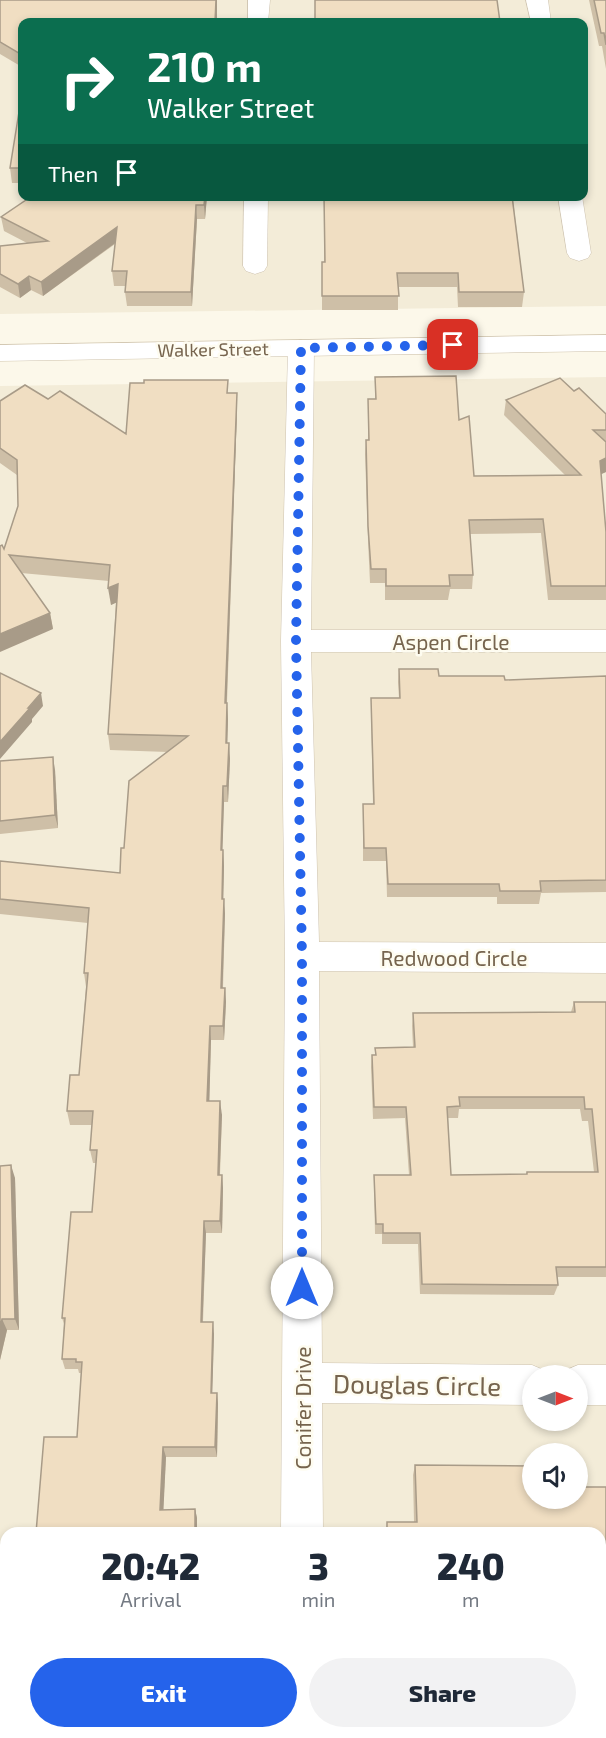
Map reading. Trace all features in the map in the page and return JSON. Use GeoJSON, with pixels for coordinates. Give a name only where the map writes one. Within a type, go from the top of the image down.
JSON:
{"type":"FeatureCollection","features":[{"type":"Feature","properties":{"kind":"street"},"geometry":{"type":"LineString","coordinates":[[258,18],[259,0]]}},
{"type":"Feature","properties":{"kind":"street"},"geometry":{"type":"LineString","coordinates":[[537,0],[540,18]]}},
{"type":"Feature","properties":{"kind":"street"},"geometry":{"type":"LineString","coordinates":[[255,266],[256,201]]}},
{"type":"Feature","properties":{"kind":"street"},"geometry":{"type":"LineString","coordinates":[[571,201],[579,253]]}},
{"type":"Feature","properties":{"kind":"street","name":"Walker Street"},"geometry":{"type":"LineString","coordinates":[[0,353],[606,343]]}},
{"type":"Feature","properties":{"kind":"street","name":"Conifer Drive"},"geometry":{"type":"LineString","coordinates":[[301,348],[296,641],[302,956],[302,1527]]}},
{"type":"Feature","properties":{"kind":"street","name":"Aspen Circle"},"geometry":{"type":"LineString","coordinates":[[296,641],[606,641]]}},
{"type":"Feature","properties":{"kind":"street","name":"Redwood Circle"},"geometry":{"type":"LineString","coordinates":[[302,956],[606,958]]}},
{"type":"Feature","properties":{"kind":"street","name":"Douglas Circle"},"geometry":{"type":"LineString","coordinates":[[302,1383],[522,1385]]}},
{"type":"Feature","properties":{"kind":"street"},"geometry":{"type":"LineString","coordinates":[[588,1385],[606,1385]]}},
{"type":"Feature","properties":{"kind":"shaded area"},"geometry":{"type":"Polygon","coordinates":[[[0,0],[606,0],[606,306],[0,314],[0,0]]]}},
{"type":"Feature","properties":{"kind":"shaded area"},"geometry":{"type":"Polygon","coordinates":[[[606,377],[606,1527],[0,1527],[0,386],[606,377]]]}},
{"type":"Feature","properties":{"kind":"building"},"geometry":{"type":"Polygon","coordinates":[[[0,0],[216,0],[215,18],[18,18],[18,53],[0,42],[0,0]]]}},
{"type":"Feature","properties":{"kind":"building"},"geometry":{"type":"Polygon","coordinates":[[[315,0],[497,0],[499,18],[315,18],[315,0]]]}},
{"type":"Feature","properties":{"kind":"building"},"geometry":{"type":"Polygon","coordinates":[[[594,0],[606,0],[606,45],[604,33],[601,33],[594,0]]]}},
{"type":"Feature","properties":{"kind":"building"},"geometry":{"type":"Polygon","coordinates":[[[18,118],[18,168],[10,168],[18,118]]]}},
{"type":"Feature","properties":{"kind":"building"},"geometry":{"type":"Polygon","coordinates":[[[25,201],[204,201],[204,205],[196,205],[191,292],[125,292],[127,271],[112,271],[117,227],[41,282],[29,276],[18,284],[0,274],[0,246],[48,241],[1,217],[25,201]]]}},
{"type":"Feature","properties":{"kind":"building"},"geometry":{"type":"Polygon","coordinates":[[[324,201],[513,201],[524,292],[459,292],[458,273],[397,273],[399,296],[322,296],[322,262],[325,262],[324,201]]]}},
{"type":"Feature","properties":{"kind":"building"},"geometry":{"type":"Polygon","coordinates":[[[456,376],[459,420],[469,416],[474,476],[581,475],[506,400],[560,378],[574,391],[579,388],[606,414],[606,430],[593,430],[606,442],[606,458],[600,461],[606,532],[606,586],[551,586],[543,519],[469,520],[473,575],[449,575],[450,586],[386,586],[386,569],[371,569],[366,440],[369,440],[368,399],[376,399],[375,377],[456,376]]]}},
{"type":"Feature","properties":{"kind":"building"},"geometry":{"type":"Polygon","coordinates":[[[144,380],[228,380],[227,393],[237,393],[225,703],[227,703],[226,743],[229,743],[227,786],[223,786],[221,850],[223,850],[222,899],[224,899],[221,988],[225,988],[223,1026],[210,1026],[207,1101],[220,1101],[218,1175],[222,1175],[220,1221],[204,1221],[201,1322],[213,1322],[211,1393],[217,1393],[215,1447],[163,1447],[160,1510],[195,1509],[195,1527],[36,1527],[44,1437],[77,1437],[82,1362],[76,1362],[76,1359],[62,1359],[65,1318],[62,1318],[71,1212],[92,1212],[97,1150],[90,1150],[93,1111],[67,1111],[70,1075],[79,1075],[88,973],[84,973],[89,908],[0,899],[0,861],[120,873],[129,781],[188,736],[108,734],[118,584],[108,588],[110,565],[9,555],[50,613],[0,634],[0,546],[2,545],[4,549],[18,506],[17,460],[0,448],[0,401],[25,385],[48,399],[60,391],[126,434],[130,383],[144,383],[144,380]]]}},
{"type":"Feature","properties":{"kind":"building"},"geometry":{"type":"Polygon","coordinates":[[[399,669],[438,669],[439,676],[504,676],[505,680],[606,676],[606,880],[540,881],[541,891],[500,891],[499,884],[388,884],[386,848],[364,848],[363,804],[374,804],[371,698],[400,698],[399,669]]]}},
{"type":"Feature","properties":{"kind":"building"},"geometry":{"type":"Polygon","coordinates":[[[0,673],[41,693],[0,742],[0,673]]]}},
{"type":"Feature","properties":{"kind":"building"},"geometry":{"type":"Polygon","coordinates":[[[53,757],[55,815],[0,821],[0,761],[53,757]]]}},
{"type":"Feature","properties":{"kind":"building"},"geometry":{"type":"Polygon","coordinates":[[[574,1002],[606,1002],[606,1267],[556,1267],[558,1285],[422,1284],[420,1233],[383,1233],[383,1224],[376,1224],[374,1175],[411,1175],[406,1107],[374,1107],[372,1055],[376,1055],[375,1048],[415,1047],[413,1013],[575,1012],[574,1002]],[[459,1097],[460,1106],[447,1107],[451,1175],[598,1172],[592,1109],[585,1109],[584,1097],[459,1097]]]}},
{"type":"Feature","properties":{"kind":"building"},"geometry":{"type":"Polygon","coordinates":[[[11,1165],[15,1319],[2,1319],[0,1329],[0,1166],[11,1165]]]}},
{"type":"Feature","properties":{"kind":"building"},"geometry":{"type":"Polygon","coordinates":[[[415,1465],[522,1466],[522,1509],[588,1509],[588,1487],[606,1487],[606,1527],[387,1527],[387,1522],[417,1522],[415,1465]]]}},
{"type":"Feature","properties":{"kind":"route"},"geometry":{"type":"LineString","coordinates":[[302,1288],[302,956],[296,641],[301,348],[453,345]]}}]}
